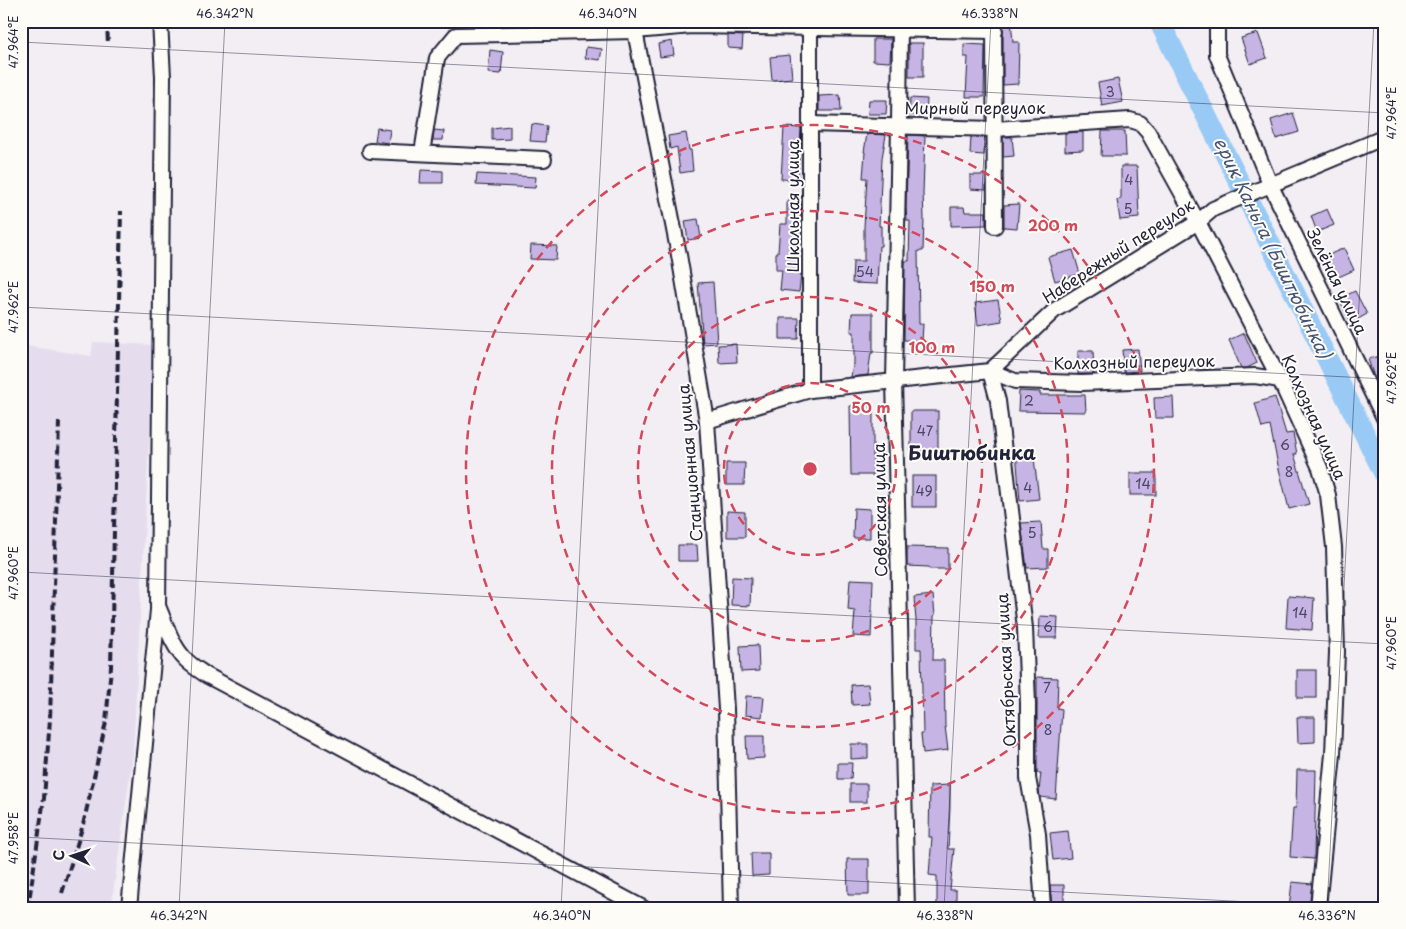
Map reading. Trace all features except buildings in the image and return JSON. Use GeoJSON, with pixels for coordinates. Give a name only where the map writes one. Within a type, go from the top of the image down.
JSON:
{"type":"FeatureCollection","features":[{"type":"Feature","properties":{"kind":"street"},"geometry":{"type":"LineString","coordinates":[[129,908],[158,606],[163,87],[160,21]]}},
{"type":"Feature","properties":{"kind":"street","name":"Зелёная улица"},"geometry":{"type":"LineString","coordinates":[[1218,21],[1216,55],[1270,184],[1385,420]]}},
{"type":"Feature","properties":{"kind":"street","name":"Школьная улица"},"geometry":{"type":"LineString","coordinates":[[810,25],[810,390]]}},
{"type":"Feature","properties":{"kind":"street","name":"Советская улица"},"geometry":{"type":"LineString","coordinates":[[900,25],[894,381],[907,908]]}},
{"type":"Feature","properties":{"kind":"street"},"geometry":{"type":"LineString","coordinates":[[422,153],[437,58],[456,34],[634,26],[995,26],[995,226]]}},
{"type":"Feature","properties":{"kind":"street","name":"Станционная улица"},"geometry":{"type":"LineString","coordinates":[[634,26],[679,255],[707,421],[726,709],[731,908]]}},
{"type":"Feature","properties":{"kind":"street","name":"Мирный переулок"},"geometry":{"type":"LineString","coordinates":[[810,124],[995,129],[1130,120],[1140,123]]}},
{"type":"Feature","properties":{"kind":"street","name":"Колхозная улица"},"geometry":{"type":"LineString","coordinates":[[1140,123],[1148,132],[1198,222],[1280,380],[1325,481],[1334,547],[1338,652],[1333,754],[1318,908]]}},
{"type":"Feature","properties":{"kind":"street","name":"Набережный переулок"},"geometry":{"type":"LineString","coordinates":[[990,371],[1055,310],[1198,222],[1213,209],[1385,137]]}},
{"type":"Feature","properties":{"kind":"street"},"geometry":{"type":"LineString","coordinates":[[370,151],[544,159]]}},
{"type":"Feature","properties":{"kind":"street"},"geometry":{"type":"LineString","coordinates":[[707,421],[810,390],[990,371]]}},
{"type":"Feature","properties":{"kind":"street","name":"Колхозный переулок"},"geometry":{"type":"LineString","coordinates":[[990,371],[1015,381],[1082,383],[1255,376],[1280,380]]}},
{"type":"Feature","properties":{"kind":"street","name":"Октябрьская улица"},"geometry":{"type":"LineString","coordinates":[[990,371],[998,401],[1025,628],[1028,778],[1038,834],[1043,908]]}},
{"type":"Feature","properties":{"kind":"street"},"geometry":{"type":"LineString","coordinates":[[158,606],[178,651],[187,661],[206,675],[643,908]]}},
{"type":"Feature","properties":{"kind":"shaded area"},"geometry":{"type":"Polygon","coordinates":[[[93,342],[154,345],[133,754],[111,908],[21,908],[21,345],[91,356],[93,342]]]}},
{"type":"Feature","properties":{"kind":"waterway","name":"ерик Каньга (Биштюбинка)"},"geometry":{"type":"LineString","coordinates":[[1159,21],[1385,475]]}},
{"type":"Feature","properties":{"kind":"railway"},"geometry":{"type":"LineString","coordinates":[[107,21],[108,45]]}},
{"type":"Feature","properties":{"kind":"railway"},"geometry":{"type":"LineString","coordinates":[[62,893],[83,825],[106,722],[111,667],[121,211]]}},
{"type":"Feature","properties":{"kind":"railway"},"geometry":{"type":"LineString","coordinates":[[28,908],[44,798],[50,719],[59,422]]}},
{"type":"Feature","properties":{"kind":"district","name":"Биштюбинка"},"geometry":{"type":"Point","coordinates":[972,453]}}]}
